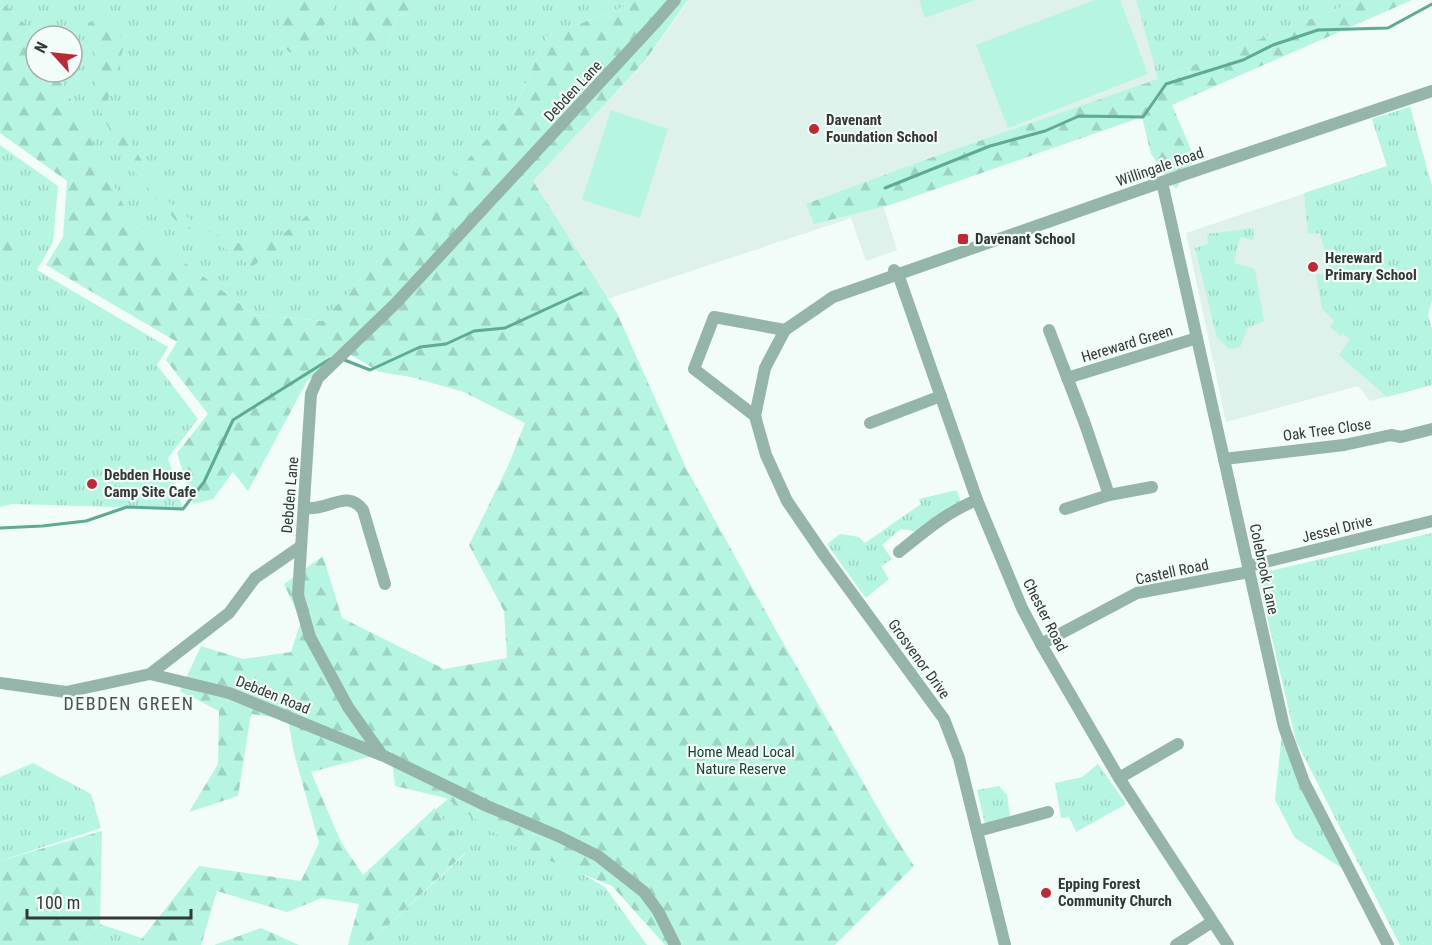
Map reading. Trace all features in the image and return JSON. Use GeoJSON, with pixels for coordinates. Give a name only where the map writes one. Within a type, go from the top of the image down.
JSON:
{"type":"FeatureCollection","features":[{"type":"Feature","properties":{"kind":"street","name":"Debden Lane"},"geometry":{"type":"LineString","coordinates":[[675,0],[395,304],[318,378],[312,394],[298,595],[310,638],[348,708],[382,756],[598,856],[644,892],[658,911],[675,945]]}},
{"type":"Feature","properties":{"kind":"street","name":"Willingale Road"},"geometry":{"type":"LineString","coordinates":[[896,272],[1432,91]]}},
{"type":"Feature","properties":{"kind":"street","name":"Colebrook Lane"},"geometry":{"type":"LineString","coordinates":[[1162,182],[1284,727],[1304,782],[1388,945]]}},
{"type":"Feature","properties":{"kind":"street","name":"Grosvenor Drive"},"geometry":{"type":"LineString","coordinates":[[896,272],[833,297],[785,330],[765,368],[755,416],[766,455],[787,501],[944,719],[959,758],[1005,945]]}},
{"type":"Feature","properties":{"kind":"street","name":"Chester Road"},"geometry":{"type":"LineString","coordinates":[[896,272],[978,500],[1022,608],[1119,778],[1227,945]]}},
{"type":"Feature","properties":{"kind":"street"},"geometry":{"type":"LineString","coordinates":[[755,416],[694,369],[714,317],[785,330]]}},
{"type":"Feature","properties":{"kind":"street","name":"Hereward Green"},"geometry":{"type":"LineString","coordinates":[[1049,330],[1109,495]]}},
{"type":"Feature","properties":{"kind":"street","name":"Hereward Green"},"geometry":{"type":"LineString","coordinates":[[1067,378],[1197,338]]}},
{"type":"Feature","properties":{"kind":"street"},"geometry":{"type":"LineString","coordinates":[[870,423],[941,396]]}},
{"type":"Feature","properties":{"kind":"street","name":"Oak Tree Close"},"geometry":{"type":"LineString","coordinates":[[1224,459],[1344,445],[1391,435],[1401,437],[1432,429]]}},
{"type":"Feature","properties":{"kind":"street"},"geometry":{"type":"LineString","coordinates":[[1065,509],[1109,495],[1152,487]]}},
{"type":"Feature","properties":{"kind":"street"},"geometry":{"type":"LineString","coordinates":[[305,508],[326,507],[343,499],[359,504],[363,510],[385,584]]}},
{"type":"Feature","properties":{"kind":"street"},"geometry":{"type":"LineString","coordinates":[[899,552],[939,521],[962,506],[978,500]]}},
{"type":"Feature","properties":{"kind":"street","name":"Jessel Drive"},"geometry":{"type":"LineString","coordinates":[[1249,569],[1432,521]]}},
{"type":"Feature","properties":{"kind":"street","name":"Debden Road"},"geometry":{"type":"LineString","coordinates":[[0,683],[66,692],[150,674],[229,613],[255,578],[300,548]]}},
{"type":"Feature","properties":{"kind":"street","name":"Castell Road"},"geometry":{"type":"LineString","coordinates":[[1041,644],[1137,593],[1249,569]]}},
{"type":"Feature","properties":{"kind":"street","name":"Debden Road"},"geometry":{"type":"LineString","coordinates":[[150,674],[229,693],[382,756]]}},
{"type":"Feature","properties":{"kind":"street"},"geometry":{"type":"LineString","coordinates":[[1119,778],[1178,744]]}},
{"type":"Feature","properties":{"kind":"street"},"geometry":{"type":"LineString","coordinates":[[978,831],[1048,812]]}},
{"type":"Feature","properties":{"kind":"street"},"geometry":{"type":"LineString","coordinates":[[1176,945],[1212,922]]}},
{"type":"Feature","properties":{"kind":"shaded area","name":"Davenant Foundation School"},"geometry":{"type":"Polygon","coordinates":[[[689,0],[1136,0],[1158,79],[883,205],[897,250],[866,261],[851,218],[607,299],[532,180],[645,62],[689,0]]]}},
{"type":"Feature","properties":{"kind":"shaded area","name":"Hereward Primary School"},"geometry":{"type":"Polygon","coordinates":[[[1410,107],[1432,186],[1432,300],[1428,315],[1432,330],[1432,385],[1370,401],[1358,386],[1226,422],[1186,233],[1387,166],[1372,119],[1410,107]]]}},
{"type":"Feature","properties":{"kind":"green space"},"geometry":{"type":"Polygon","coordinates":[[[0,0],[363,0],[356,7],[387,46],[398,16],[430,5],[435,0],[625,0],[624,7],[547,36],[512,114],[476,150],[322,321],[255,315],[133,224],[63,84],[84,84],[84,24],[25,24],[0,0]]]}},
{"type":"Feature","properties":{"kind":"green space","name":"Home Mead Local Nature Reserve"},"geometry":{"type":"Polygon","coordinates":[[[0,0],[25,24],[24,84],[63,84],[133,224],[255,315],[322,321],[476,150],[512,114],[547,36],[624,7],[625,0],[688,0],[645,61],[533,181],[617,313],[686,468],[778,634],[887,824],[914,866],[835,945],[665,945],[612,886],[511,845],[446,798],[395,786],[391,751],[311,772],[341,842],[363,875],[435,808],[466,852],[367,945],[348,945],[359,904],[322,898],[287,912],[217,891],[201,945],[137,945],[199,866],[301,881],[319,843],[294,753],[288,719],[251,714],[238,796],[189,812],[218,764],[219,711],[180,691],[201,646],[243,659],[291,652],[301,621],[284,584],[323,556],[342,618],[444,669],[507,658],[504,611],[469,545],[508,466],[525,423],[464,392],[411,377],[380,372],[344,351],[307,381],[248,491],[233,472],[213,499],[193,504],[177,453],[208,414],[166,360],[177,342],[46,265],[63,237],[67,181],[0,133],[0,0]]]}},
{"type":"Feature","properties":{"kind":"green space"},"geometry":{"type":"Polygon","coordinates":[[[288,0],[329,0],[332,2],[334,15],[296,53],[289,52],[279,32],[288,0]]]}},
{"type":"Feature","properties":{"kind":"green space"},"geometry":{"type":"Polygon","coordinates":[[[363,0],[435,0],[430,5],[398,16],[387,46],[362,59],[347,43],[356,7],[363,0]]]}},
{"type":"Feature","properties":{"kind":"green space"},"geometry":{"type":"Polygon","coordinates":[[[919,0],[975,0],[925,18],[919,0]]]}},
{"type":"Feature","properties":{"kind":"green space"},"geometry":{"type":"Polygon","coordinates":[[[1095,0],[1120,0],[1148,74],[1008,128],[976,45],[1095,0]]]}},
{"type":"Feature","properties":{"kind":"green space"},"geometry":{"type":"Polygon","coordinates":[[[1136,0],[1359,0],[1158,79],[1136,0]]]}},
{"type":"Feature","properties":{"kind":"green space"},"geometry":{"type":"Polygon","coordinates":[[[1359,0],[1412,0],[1172,105],[1195,159],[1176,189],[1151,154],[1142,117],[890,205],[814,224],[806,204],[1158,79],[1359,0]]]}},
{"type":"Feature","properties":{"kind":"green space"},"geometry":{"type":"Polygon","coordinates":[[[114,10],[123,49],[108,99],[164,198],[201,228],[251,248],[279,237],[313,211],[330,214],[315,221],[300,235],[251,267],[237,255],[177,222],[128,165],[95,101],[94,53],[86,40],[88,23],[114,10]]]}},
{"type":"Feature","properties":{"kind":"green space"},"geometry":{"type":"Polygon","coordinates":[[[1410,107],[1432,186],[1432,300],[1428,315],[1432,330],[1432,385],[1387,397],[1339,355],[1350,339],[1342,333],[1341,336],[1330,327],[1334,321],[1322,309],[1316,275],[1330,273],[1320,233],[1308,234],[1304,193],[1387,166],[1372,119],[1410,107]]]}},
{"type":"Feature","properties":{"kind":"green space"},"geometry":{"type":"Polygon","coordinates":[[[611,110],[668,129],[640,218],[582,200],[611,110]]]}},
{"type":"Feature","properties":{"kind":"green space"},"geometry":{"type":"Polygon","coordinates":[[[0,145],[58,186],[53,242],[37,270],[168,347],[157,365],[198,419],[168,458],[183,509],[12,504],[0,507],[0,145]]]}},
{"type":"Feature","properties":{"kind":"green space"},"geometry":{"type":"Polygon","coordinates":[[[1,228],[26,252],[14,273],[0,271],[1,228]]]}},
{"type":"Feature","properties":{"kind":"green space"},"geometry":{"type":"Polygon","coordinates":[[[1253,228],[1254,240],[1240,237],[1234,263],[1255,269],[1264,321],[1248,328],[1240,347],[1230,349],[1217,338],[1195,248],[1208,244],[1207,234],[1253,228]]]}},
{"type":"Feature","properties":{"kind":"green space"},"geometry":{"type":"Polygon","coordinates":[[[957,490],[961,503],[919,532],[901,529],[882,545],[892,559],[881,566],[889,579],[866,598],[827,544],[840,534],[859,537],[865,543],[921,504],[919,499],[957,490]]]}},
{"type":"Feature","properties":{"kind":"green space"},"geometry":{"type":"Polygon","coordinates":[[[1432,533],[1432,945],[1400,945],[1296,741],[1257,574],[1432,533]]]}},
{"type":"Feature","properties":{"kind":"green space"},"geometry":{"type":"Polygon","coordinates":[[[1282,734],[1345,870],[1295,838],[1275,800],[1282,734]]]}},
{"type":"Feature","properties":{"kind":"green space"},"geometry":{"type":"Polygon","coordinates":[[[33,763],[91,794],[101,828],[0,861],[0,777],[33,763]]]}},
{"type":"Feature","properties":{"kind":"green space"},"geometry":{"type":"Polygon","coordinates":[[[1098,764],[1126,804],[1076,832],[1069,817],[1061,818],[1055,783],[1082,777],[1098,764]]]}},
{"type":"Feature","properties":{"kind":"green space"},"geometry":{"type":"Polygon","coordinates":[[[999,786],[1007,795],[1010,816],[985,824],[977,790],[999,786]]]}},
{"type":"Feature","properties":{"kind":"green space"},"geometry":{"type":"Polygon","coordinates":[[[449,798],[605,887],[647,945],[367,945],[465,854],[435,810],[449,798]]]}},
{"type":"Feature","properties":{"kind":"green space"},"geometry":{"type":"Polygon","coordinates":[[[102,831],[100,924],[78,945],[0,945],[0,861],[102,831]]]}},
{"type":"Feature","properties":{"kind":"green space"},"geometry":{"type":"Polygon","coordinates":[[[100,924],[162,945],[78,945],[100,924]]]}},
{"type":"Feature","properties":{"kind":"green space"},"geometry":{"type":"Polygon","coordinates":[[[261,928],[299,945],[214,945],[261,928]]]}},
{"type":"Feature","properties":{"kind":"waterway"},"geometry":{"type":"LineString","coordinates":[[885,188],[990,146],[1045,131],[1079,116],[1143,117],[1166,84],[1243,60],[1273,45],[1318,30],[1388,28],[1432,4]]}},
{"type":"Feature","properties":{"kind":"waterway"},"geometry":{"type":"LineString","coordinates":[[342,359],[370,370],[420,347],[446,344],[474,331],[505,328],[581,293]]}},
{"type":"Feature","properties":{"kind":"waterway"},"geometry":{"type":"LineString","coordinates":[[0,528],[86,521],[127,507],[183,509],[204,482],[233,420],[330,359]]}},
{"type":"Feature","properties":{"kind":"place","name":"Davenant Foundation School"},"geometry":{"type":"Point","coordinates":[814,129]}},
{"type":"Feature","properties":{"kind":"place","name":"Davenant School"},"geometry":{"type":"Point","coordinates":[963,239]}},
{"type":"Feature","properties":{"kind":"place","name":"Hereward Primary School"},"geometry":{"type":"Point","coordinates":[1313,267]}},
{"type":"Feature","properties":{"kind":"place","name":"Debden House Camp Site Cafe"},"geometry":{"type":"Point","coordinates":[92,484]}},
{"type":"Feature","properties":{"kind":"place","name":"Epping Forest Community Church"},"geometry":{"type":"Point","coordinates":[1046,893]}},
{"type":"Feature","properties":{"kind":"district","name":"DEBDEN GREEN"},"geometry":{"type":"Point","coordinates":[129,704]}}]}
